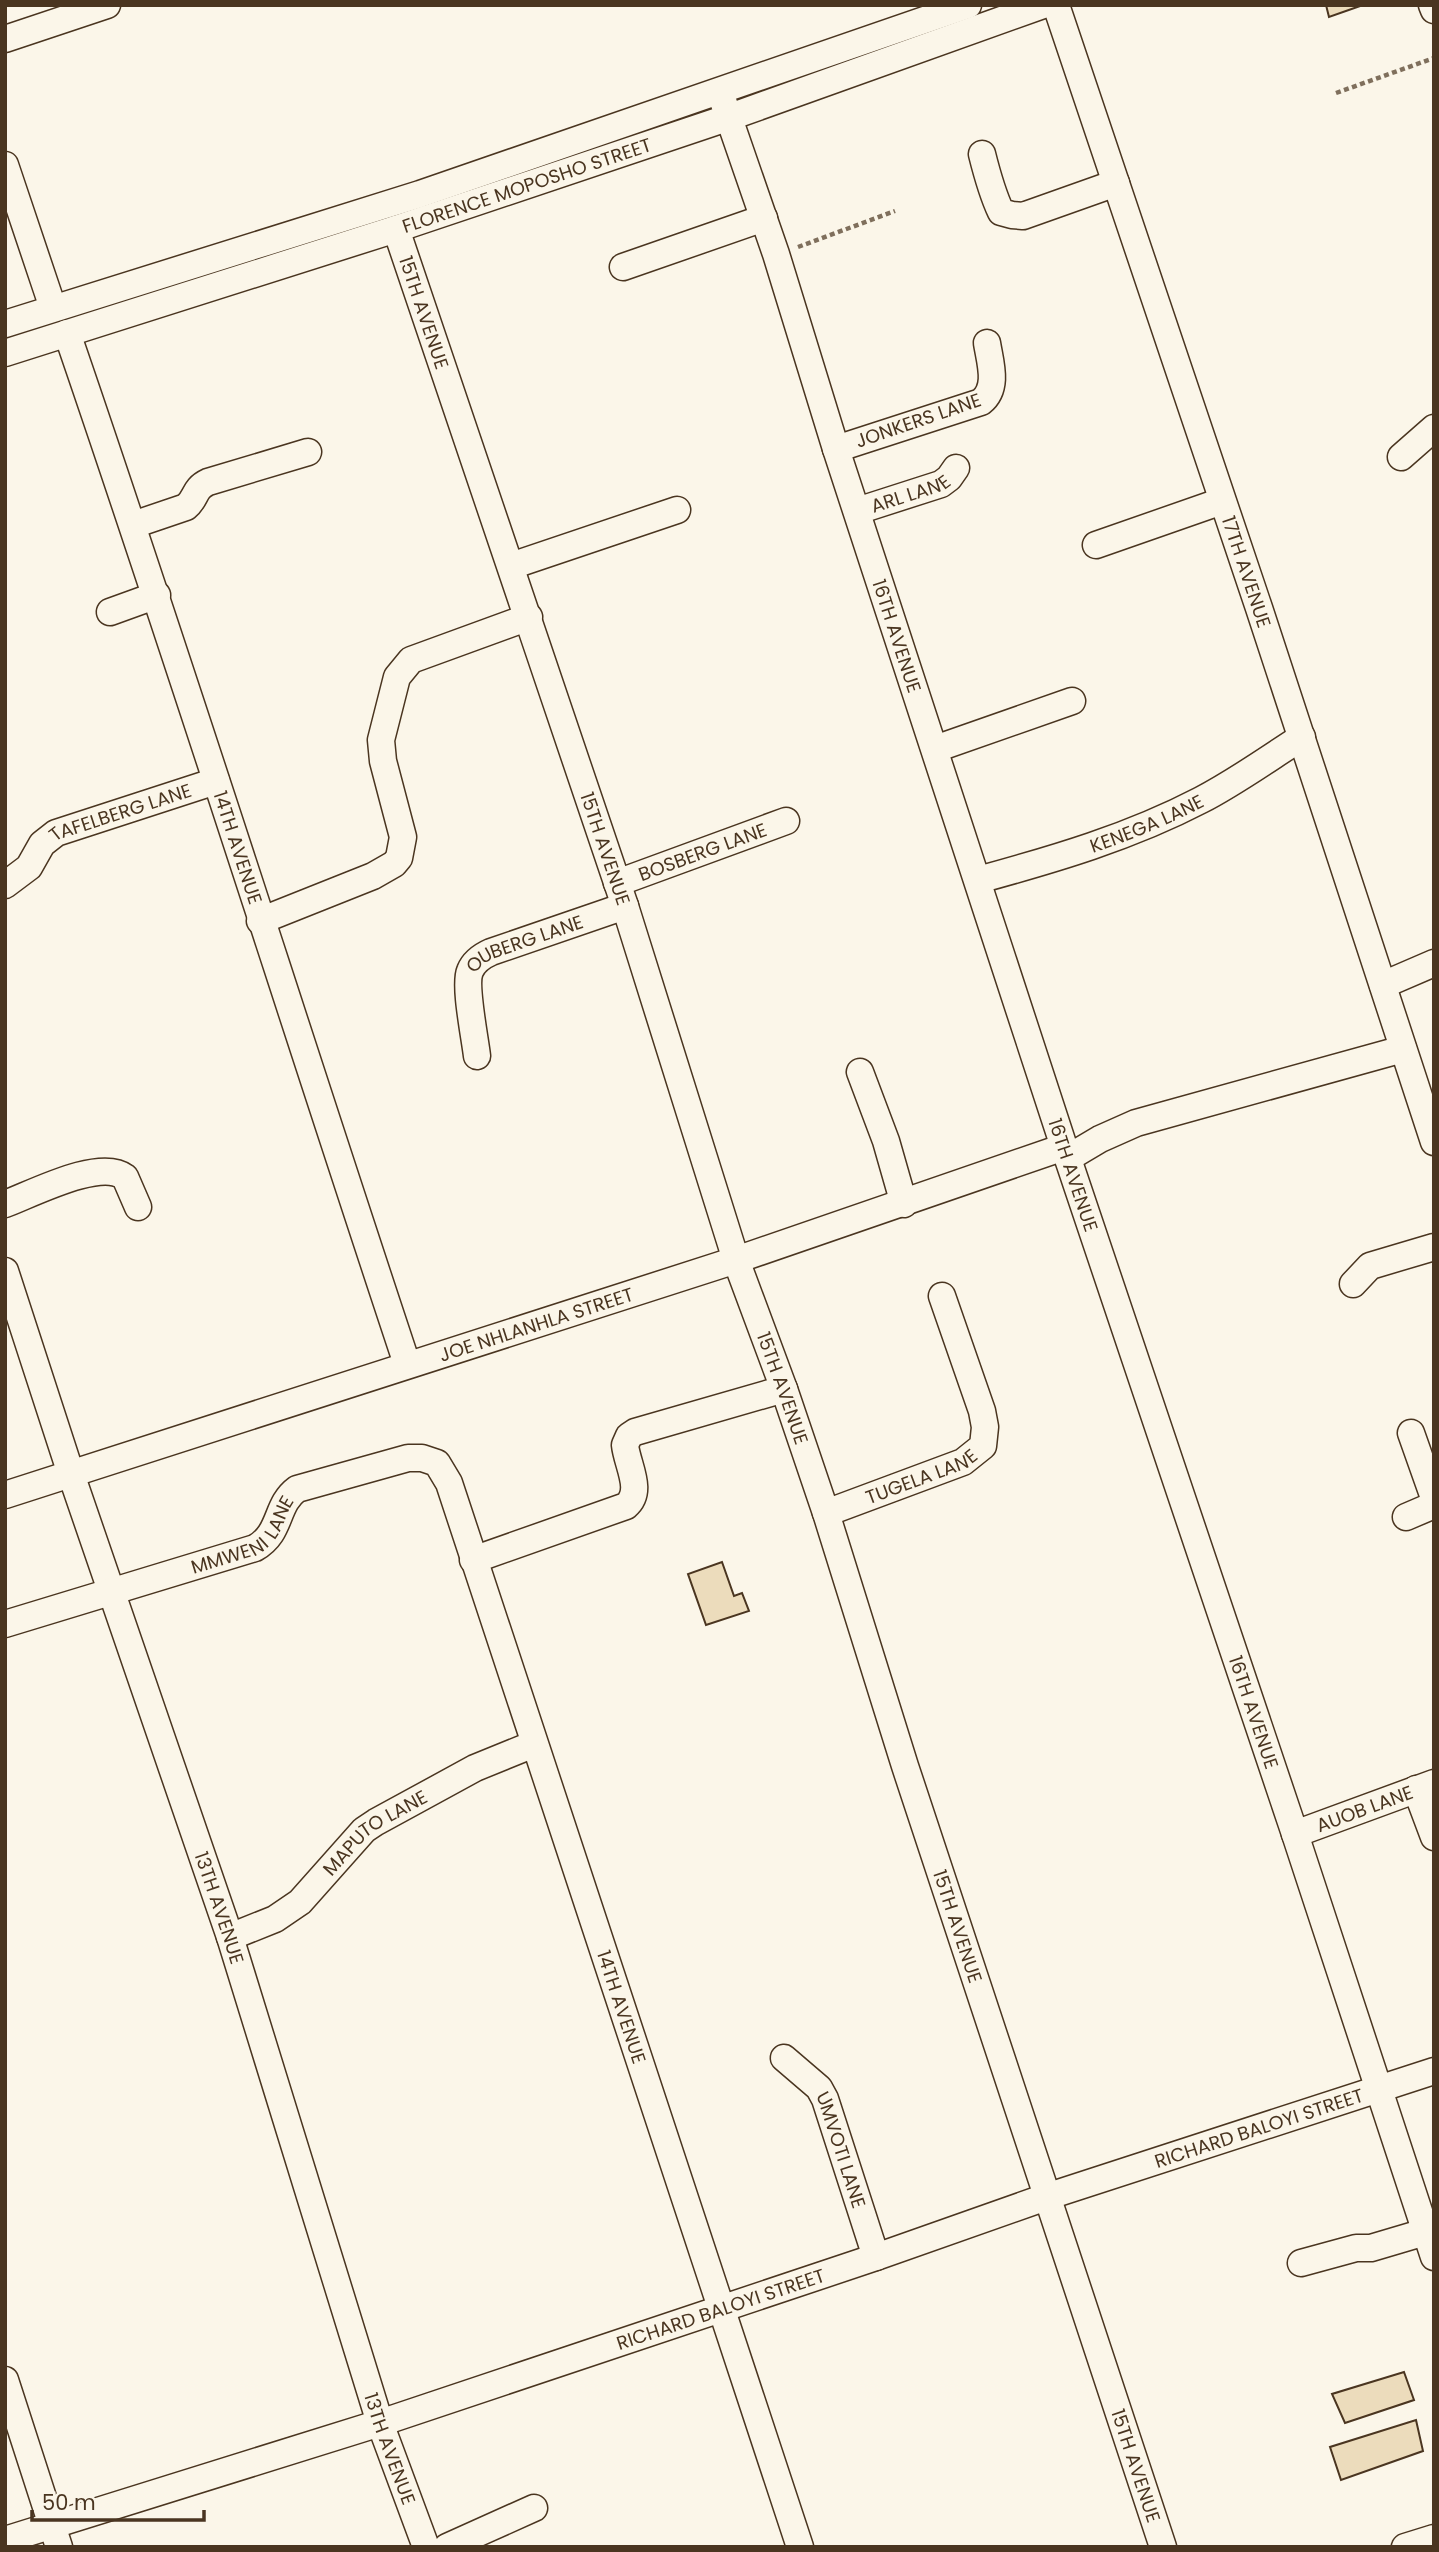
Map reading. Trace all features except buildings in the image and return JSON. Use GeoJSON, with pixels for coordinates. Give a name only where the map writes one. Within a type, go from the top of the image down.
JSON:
{"type":"FeatureCollection","features":[{"type":"Feature","properties":{"kind":"street"},"geometry":{"type":"LineString","coordinates":[[5,39],[107,5]]}},
{"type":"Feature","properties":{"kind":"street","name":"FLORENCE MOPOSHO STREET"},"geometry":{"type":"LineString","coordinates":[[5,324],[420,194],[968,5]]}},
{"type":"Feature","properties":{"kind":"street","name":"FLORENCE MOPOSHO STREET"},"geometry":{"type":"LineString","coordinates":[[5,353],[396,229],[730,117],[1044,5]]}},
{"type":"Feature","properties":{"kind":"street","name":"17TH AVENUE"},"geometry":{"type":"LineString","coordinates":[[1056,5],[1302,737],[1434,1142]]}},
{"type":"Feature","properties":{"kind":"street","name":"16TH AVENUE"},"geometry":{"type":"LineString","coordinates":[[720,92],[776,254],[836,449],[1066,1153],[1434,2257]]}},
{"type":"Feature","properties":{"kind":"street"},"geometry":{"type":"LineString","coordinates":[[982,154],[990,187],[1001,212],[1012,215],[1023,216],[1116,183]]}},
{"type":"Feature","properties":{"kind":"street"},"geometry":{"type":"LineString","coordinates":[[5,165],[53,308]]}},
{"type":"Feature","properties":{"kind":"street"},"geometry":{"type":"LineString","coordinates":[[623,267],[764,218]]}},
{"type":"Feature","properties":{"kind":"street","name":"15TH AVENUE"},"geometry":{"type":"LineString","coordinates":[[396,229],[621,894],[736,1260],[784,1389],[905,1766],[1163,2547]]}},
{"type":"Feature","properties":{"kind":"street","name":"14TH AVENUE"},"geometry":{"type":"LineString","coordinates":[[67,333],[157,595],[260,921],[407,1364]]}},
{"type":"Feature","properties":{"kind":"street","name":"JONKERS LANE"},"geometry":{"type":"LineString","coordinates":[[836,449],[981,401],[988,396],[992,386],[987,343]]}},
{"type":"Feature","properties":{"kind":"street"},"geometry":{"type":"LineString","coordinates":[[1401,457],[1434,428]]}},
{"type":"Feature","properties":{"kind":"street"},"geometry":{"type":"LineString","coordinates":[[133,525],[186,507],[197,488],[208,482],[308,452]]}},
{"type":"Feature","properties":{"kind":"street","name":"ARL LANE"},"geometry":{"type":"LineString","coordinates":[[857,511],[941,484],[956,468]]}},
{"type":"Feature","properties":{"kind":"street"},"geometry":{"type":"LineString","coordinates":[[1096,545],[1222,501]]}},
{"type":"Feature","properties":{"kind":"street"},"geometry":{"type":"LineString","coordinates":[[511,566],[677,510]]}},
{"type":"Feature","properties":{"kind":"street"},"geometry":{"type":"LineString","coordinates":[[110,612],[157,595]]}},
{"type":"Feature","properties":{"kind":"street"},"geometry":{"type":"LineString","coordinates":[[260,921],[373,876],[394,864],[399,858],[403,837],[383,761],[381,740],[397,677],[405,666],[418,657],[529,617]]}},
{"type":"Feature","properties":{"kind":"street"},"geometry":{"type":"LineString","coordinates":[[935,750],[1072,701]]}},
{"type":"Feature","properties":{"kind":"street","name":"KENEGA LANE"},"geometry":{"type":"LineString","coordinates":[[978,880],[1068,855],[1149,825],[1212,794],[1302,737]]}},
{"type":"Feature","properties":{"kind":"street","name":"TAFELBERG LANE"},"geometry":{"type":"LineString","coordinates":[[5,885],[29,867],[46,840],[57,833],[216,781]]}},
{"type":"Feature","properties":{"kind":"street","name":"BOSBERG LANE"},"geometry":{"type":"LineString","coordinates":[[621,894],[786,821]]}},
{"type":"Feature","properties":{"kind":"street","name":"OUBERG LANE"},"geometry":{"type":"LineString","coordinates":[[477,1056],[468,983],[471,969],[478,959],[621,894]]}},
{"type":"Feature","properties":{"kind":"street"},"geometry":{"type":"LineString","coordinates":[[1383,985],[1434,963]]}},
{"type":"Feature","properties":{"kind":"street","name":"JOE NHLANHLA STREET"},"geometry":{"type":"LineString","coordinates":[[5,1495],[1066,1153],[1136,1123],[1403,1049]]}},
{"type":"Feature","properties":{"kind":"street"},"geometry":{"type":"LineString","coordinates":[[860,1072],[886,1141],[904,1204]]}},
{"type":"Feature","properties":{"kind":"street"},"geometry":{"type":"LineString","coordinates":[[5,1204],[82,1175],[109,1171],[125,1177],[138,1207]]}},
{"type":"Feature","properties":{"kind":"street"},"geometry":{"type":"LineString","coordinates":[[1353,1284],[1370,1266],[1434,1247]]}},
{"type":"Feature","properties":{"kind":"street","name":"13TH AVENUE"},"geometry":{"type":"LineString","coordinates":[[5,1271],[71,1474],[230,1937],[380,2423],[426,2547]]}},
{"type":"Feature","properties":{"kind":"street","name":"TUGELA LANE"},"geometry":{"type":"LineString","coordinates":[[825,1513],[963,1462],[983,1446],[985,1427],[982,1411],[942,1296]]}},
{"type":"Feature","properties":{"kind":"street"},"geometry":{"type":"LineString","coordinates":[[473,1560],[626,1506],[633,1499],[635,1487],[625,1445],[629,1436],[635,1432],[784,1389]]}},
{"type":"Feature","properties":{"kind":"street"},"geometry":{"type":"LineString","coordinates":[[1411,1433],[1434,1498]]}},
{"type":"Feature","properties":{"kind":"street","name":"MMWENI LANE"},"geometry":{"type":"LineString","coordinates":[[5,1624],[255,1548],[265,1542],[276,1527],[285,1502],[293,1492],[301,1488],[415,1457],[431,1460],[442,1469]]}},
{"type":"Feature","properties":{"kind":"street","name":"14TH AVENUE"},"geometry":{"type":"LineString","coordinates":[[442,1469],[800,2547]]}},
{"type":"Feature","properties":{"kind":"street"},"geometry":{"type":"LineString","coordinates":[[1406,1517],[1434,1505]]}},
{"type":"Feature","properties":{"kind":"street","name":"MAPUTO LANE"},"geometry":{"type":"LineString","coordinates":[[230,1937],[275,1919],[292,1909],[314,1889],[327,1870],[364,1830],[383,1817],[475,1768],[534,1744]]}},
{"type":"Feature","properties":{"kind":"street"},"geometry":{"type":"LineString","coordinates":[[1425,1786],[1434,1837]]}},
{"type":"Feature","properties":{"kind":"street","name":"AUOB LANE"},"geometry":{"type":"LineString","coordinates":[[1295,1834],[1425,1786]]}},
{"type":"Feature","properties":{"kind":"street","name":"UMVOTI LANE"},"geometry":{"type":"LineString","coordinates":[[784,2058],[819,2088],[825,2099],[876,2257]]}},
{"type":"Feature","properties":{"kind":"street","name":"RICHARD BALOYI STREET"},"geometry":{"type":"LineString","coordinates":[[5,2540],[55,2536],[1049,2196],[1434,2071]]}},
{"type":"Feature","properties":{"kind":"street"},"geometry":{"type":"LineString","coordinates":[[1301,2263],[1356,2248],[1371,2248],[1426,2232]]}},
{"type":"Feature","properties":{"kind":"street"},"geometry":{"type":"LineString","coordinates":[[5,2380],[55,2536]]}},
{"type":"Feature","properties":{"kind":"street"},"geometry":{"type":"LineString","coordinates":[[447,2547],[534,2508]]}},
{"type":"Feature","properties":{"kind":"street"},"geometry":{"type":"LineString","coordinates":[[1405,2547],[1434,2538]]}},
{"type":"Feature","properties":{"kind":"path"},"geometry":{"type":"LineString","coordinates":[[1336,93],[1434,58]]}},
{"type":"Feature","properties":{"kind":"path"},"geometry":{"type":"LineString","coordinates":[[776,254],[895,211]]}}]}
